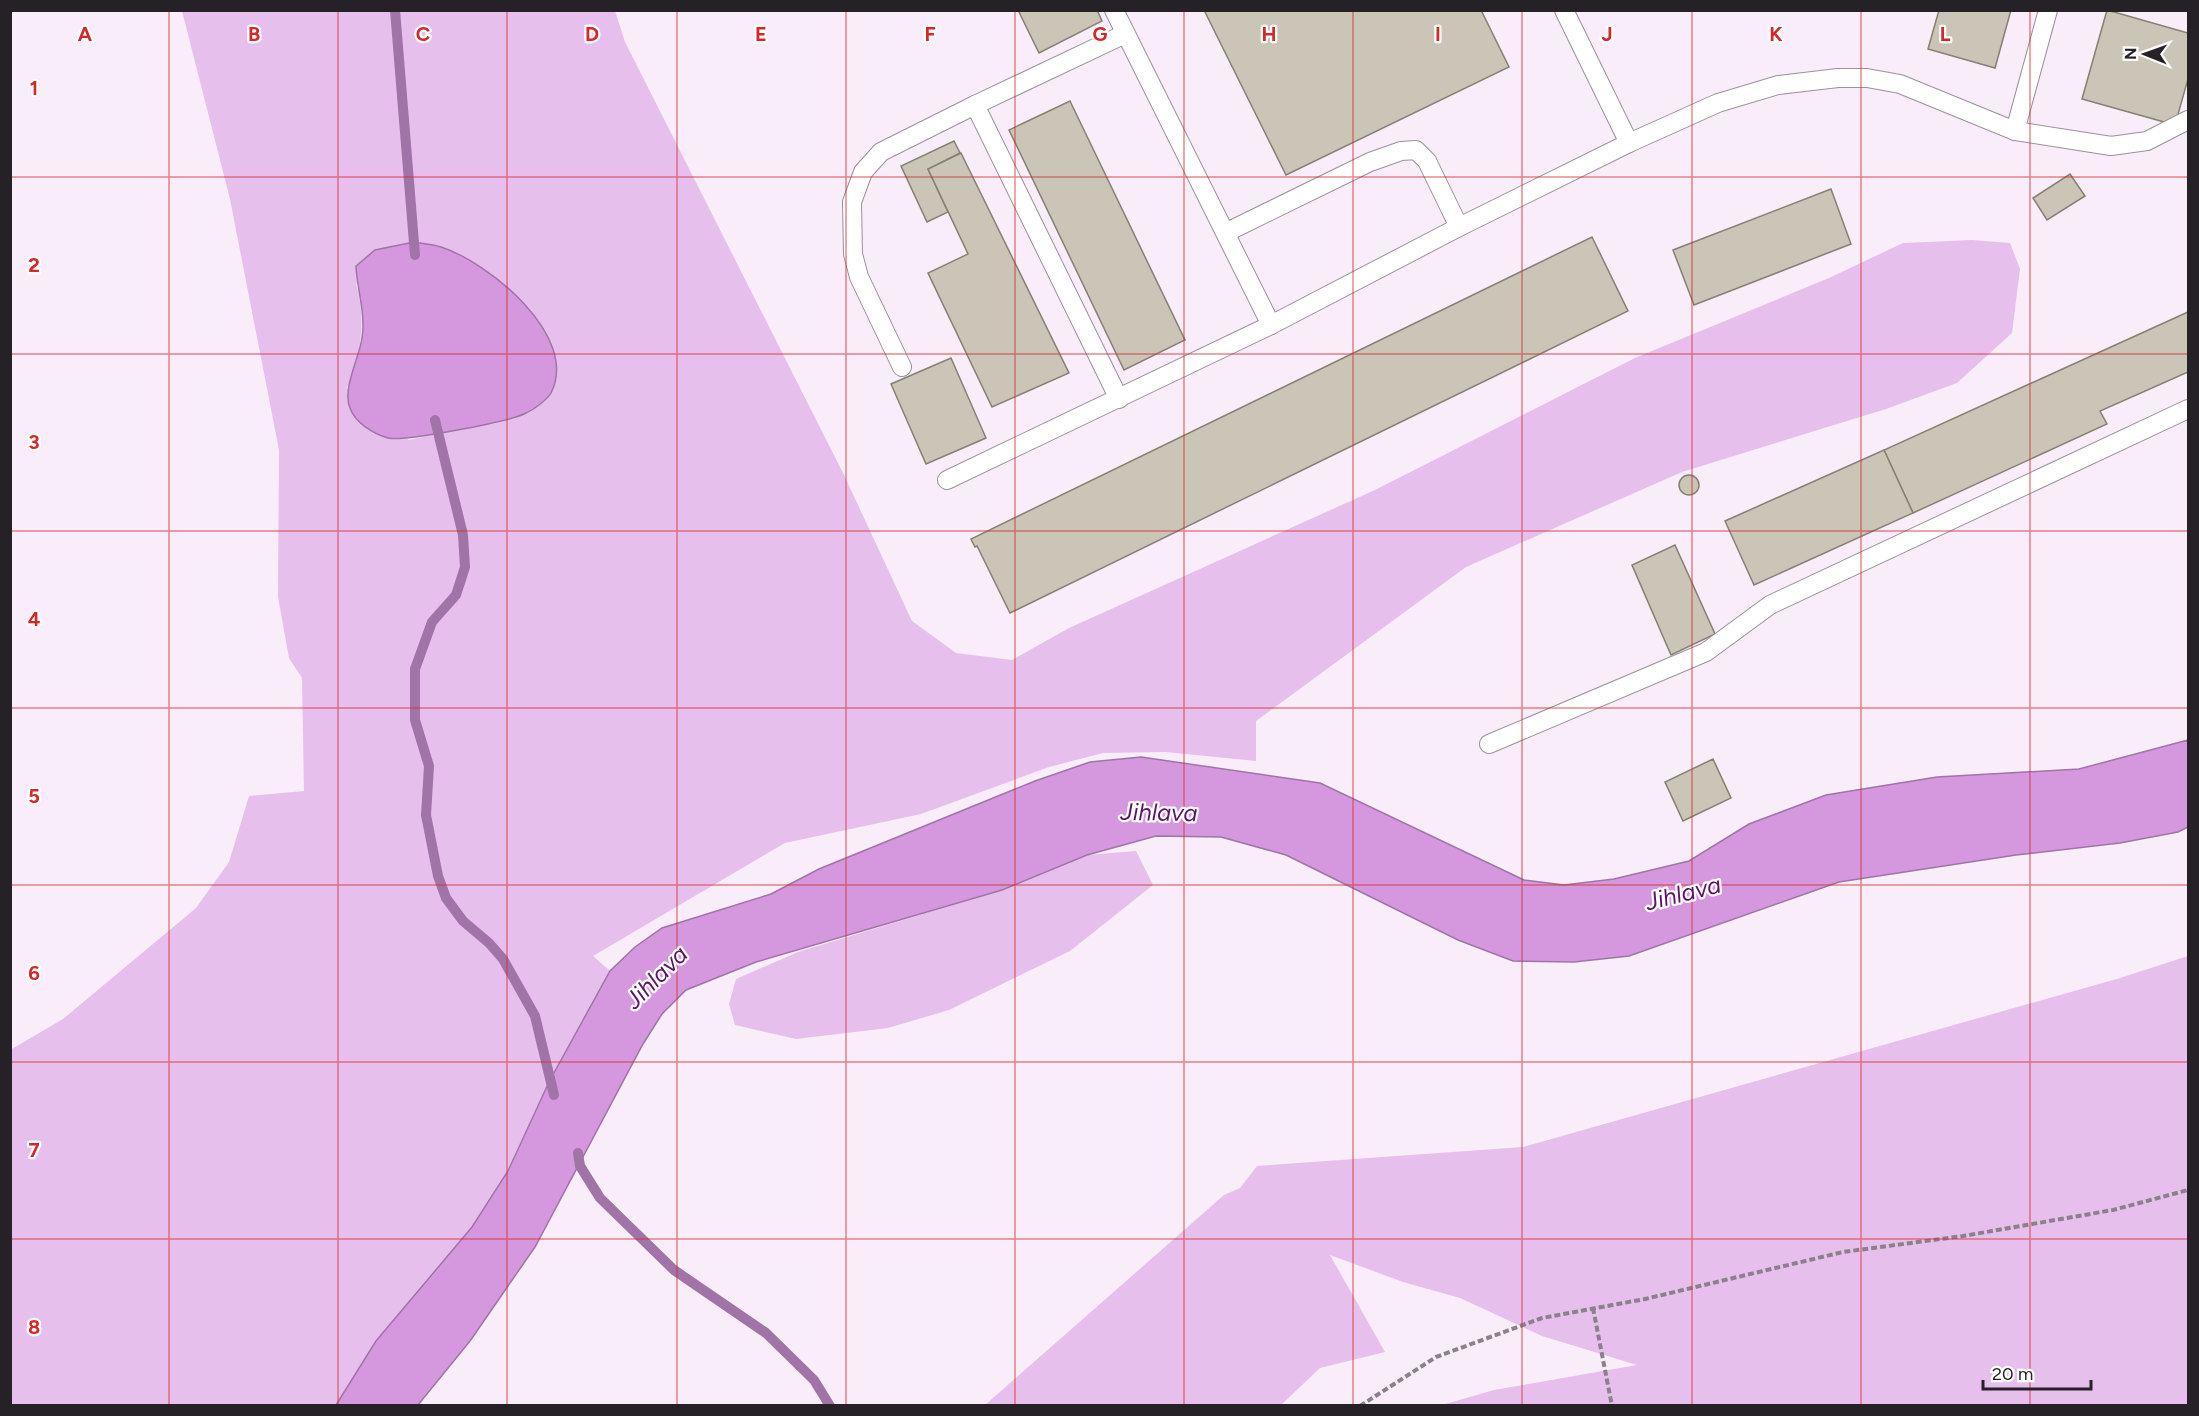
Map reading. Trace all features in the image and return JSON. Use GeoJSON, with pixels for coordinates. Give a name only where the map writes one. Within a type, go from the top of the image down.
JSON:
{"type":"FeatureCollection","features":[{"type":"Feature","properties":{"kind":"lane"},"geometry":{"type":"LineString","coordinates":[[1114,10],[1227,231],[1272,325]]}},
{"type":"Feature","properties":{"kind":"lane"},"geometry":{"type":"LineString","coordinates":[[1564,10],[1629,143]]}},
{"type":"Feature","properties":{"kind":"lane"},"geometry":{"type":"LineString","coordinates":[[2015,131],[2048,10]]}},
{"type":"Feature","properties":{"kind":"lane"},"geometry":{"type":"LineString","coordinates":[[902,367],[859,277],[853,254],[852,202],[863,172],[881,152],[1125,34]]}},
{"type":"Feature","properties":{"kind":"lane"},"geometry":{"type":"LineString","coordinates":[[947,480],[1272,325],[1459,226],[1629,143],[1718,103],[1768,88],[1838,78],[1867,78],[1900,84],[2015,131],[2111,146],[2147,141],[2188,120]]}},
{"type":"Feature","properties":{"kind":"lane"},"geometry":{"type":"LineString","coordinates":[[975,105],[1119,399]]}},
{"type":"Feature","properties":{"kind":"lane"},"geometry":{"type":"LineString","coordinates":[[1227,231],[1370,162],[1401,151],[1416,150],[1427,161],[1459,226]]}},
{"type":"Feature","properties":{"kind":"lane"},"geometry":{"type":"LineString","coordinates":[[1489,744],[1706,652],[1770,605],[2188,409]]}},
{"type":"Feature","properties":{"kind":"path"},"geometry":{"type":"LineString","coordinates":[[1360,1406],[1436,1357],[1542,1318],[1646,1299],[1843,1252],[1964,1236],[2102,1212],[2188,1191]]}},
{"type":"Feature","properties":{"kind":"path"},"geometry":{"type":"LineString","coordinates":[[1593,1308],[1612,1406]]}},
{"type":"Feature","properties":{"kind":"shaded area"},"geometry":{"type":"Polygon","coordinates":[[[182,11],[615,11],[625,42],[844,475],[912,621],[956,653],[1012,660],[1069,628],[1375,490],[1635,358],[1829,278],[1903,243],[1972,240],[2010,243],[2020,269],[2012,333],[1957,383],[1886,409],[1682,472],[1466,567],[1256,721],[1256,761],[1166,752],[1103,753],[1049,767],[921,814],[785,843],[593,956],[610,971],[549,1082],[508,1171],[472,1227],[376,1341],[336,1405],[11,1405],[10,1050],[63,1019],[196,908],[229,862],[249,796],[304,791],[302,678],[289,658],[278,597],[279,450],[230,199],[182,11]],[[356,283],[361,310],[361,336],[356,362],[347,388],[409,440],[525,414],[356,283]]]}},
{"type":"Feature","properties":{"kind":"shaded area"},"geometry":{"type":"Polygon","coordinates":[[[1136,851],[1153,885],[1070,951],[949,1010],[888,1028],[796,1039],[735,1025],[729,1004],[736,979],[798,952],[1002,890],[1088,855],[1136,851]]]}},
{"type":"Feature","properties":{"kind":"shaded area"},"geometry":{"type":"Polygon","coordinates":[[[2188,956],[2188,1405],[1442,1405],[1494,1390],[1637,1365],[1542,1336],[1460,1298],[1403,1282],[1330,1255],[1385,1352],[1320,1368],[1281,1405],[985,1405],[1224,1195],[1240,1188],[1257,1166],[1523,1147],[2120,978],[2188,956]]]}},
{"type":"Feature","properties":{"kind":"water"},"geometry":{"type":"Polygon","coordinates":[[[414,242],[434,245],[460,255],[482,268],[524,304],[541,326],[553,348],[557,371],[551,393],[540,404],[517,417],[501,421],[435,434],[398,438],[388,438],[377,434],[352,413],[348,392],[363,329],[356,266],[375,250],[414,242]]]}},
{"type":"Feature","properties":{"kind":"water","name":"Jihlava"},"geometry":{"type":"Polygon","coordinates":[[[2188,740],[2188,827],[2178,832],[2120,843],[2016,855],[1839,882],[1629,956],[1574,962],[1513,961],[1458,940],[1286,855],[1221,837],[1156,836],[1087,855],[1002,890],[756,962],[686,990],[662,1014],[643,1044],[535,1247],[470,1341],[418,1405],[336,1405],[376,1341],[472,1227],[508,1171],[549,1082],[610,971],[635,947],[662,928],[771,894],[819,869],[1035,781],[1090,762],[1141,757],[1320,783],[1524,880],[1564,885],[1614,879],[1689,861],[1749,824],[1826,795],[1937,777],[2079,769],[2188,740]]]}},
{"type":"Feature","properties":{"kind":"building"},"geometry":{"type":"Polygon","coordinates":[[[1018,10],[1097,10],[1102,21],[1039,53],[1018,10]]]}},
{"type":"Feature","properties":{"kind":"building"},"geometry":{"type":"Polygon","coordinates":[[[1204,10],[1481,10],[1509,67],[1286,175],[1204,10]]]}},
{"type":"Feature","properties":{"kind":"building"},"geometry":{"type":"Polygon","coordinates":[[[1939,10],[2011,10],[1995,68],[1928,49],[1939,10]]]}},
{"type":"Feature","properties":{"kind":"building"},"geometry":{"type":"Polygon","coordinates":[[[2107,10],[2188,33],[2188,79],[2175,125],[2082,99],[2107,10]]]}},
{"type":"Feature","properties":{"kind":"building"},"geometry":{"type":"Polygon","coordinates":[[[1070,101],[1185,340],[1124,370],[1009,130],[1070,101]]]}},
{"type":"Feature","properties":{"kind":"building"},"geometry":{"type":"Polygon","coordinates":[[[954,141],[960,153],[928,169],[948,212],[927,222],[901,166],[954,141]]]}},
{"type":"Feature","properties":{"kind":"building"},"geometry":{"type":"Polygon","coordinates":[[[961,153],[1069,373],[992,407],[928,273],[968,254],[928,169],[961,153]]]}},
{"type":"Feature","properties":{"kind":"building"},"geometry":{"type":"Polygon","coordinates":[[[2070,174],[2085,196],[2047,220],[2033,198],[2070,174]]]}},
{"type":"Feature","properties":{"kind":"building"},"geometry":{"type":"Polygon","coordinates":[[[1831,189],[1851,244],[1694,305],[1673,250],[1831,189]]]}},
{"type":"Feature","properties":{"kind":"building"},"geometry":{"type":"Polygon","coordinates":[[[1592,237],[1628,311],[1010,613],[977,546],[975,547],[971,539],[1592,237]]]}},
{"type":"Feature","properties":{"kind":"building"},"geometry":{"type":"Polygon","coordinates":[[[2188,312],[2188,372],[2100,411],[2107,424],[1913,513],[1884,450],[2188,312]]]}},
{"type":"Feature","properties":{"kind":"building"},"geometry":{"type":"Polygon","coordinates":[[[951,358],[986,438],[926,464],[891,384],[951,358]]]}},
{"type":"Feature","properties":{"kind":"building"},"geometry":{"type":"Polygon","coordinates":[[[1884,450],[1913,513],[1754,585],[1725,521],[1884,450]]]}},
{"type":"Feature","properties":{"kind":"building"},"geometry":{"type":"Polygon","coordinates":[[[1689,475],[1696,478],[1699,485],[1696,492],[1689,495],[1682,492],[1679,485],[1682,478],[1689,475]]]}},
{"type":"Feature","properties":{"kind":"building"},"geometry":{"type":"Polygon","coordinates":[[[1675,545],[1715,634],[1671,655],[1632,565],[1675,545]]]}},
{"type":"Feature","properties":{"kind":"building"},"geometry":{"type":"Polygon","coordinates":[[[1713,759],[1731,798],[1683,821],[1665,782],[1713,759]]]}},
{"type":"Feature","properties":{"kind":"waterway"},"geometry":{"type":"LineString","coordinates":[[395,10],[415,255]]}},
{"type":"Feature","properties":{"kind":"waterway"},"geometry":{"type":"LineString","coordinates":[[435,420],[463,535],[465,567],[456,595],[432,622],[415,669],[415,720],[429,766],[426,815],[438,876],[446,898],[463,921],[489,943],[503,959],[535,1016],[554,1095]]}},
{"type":"Feature","properties":{"kind":"waterway"},"geometry":{"type":"LineString","coordinates":[[578,1153],[580,1166],[600,1198],[674,1270],[766,1333],[814,1380],[830,1406]]}}]}
